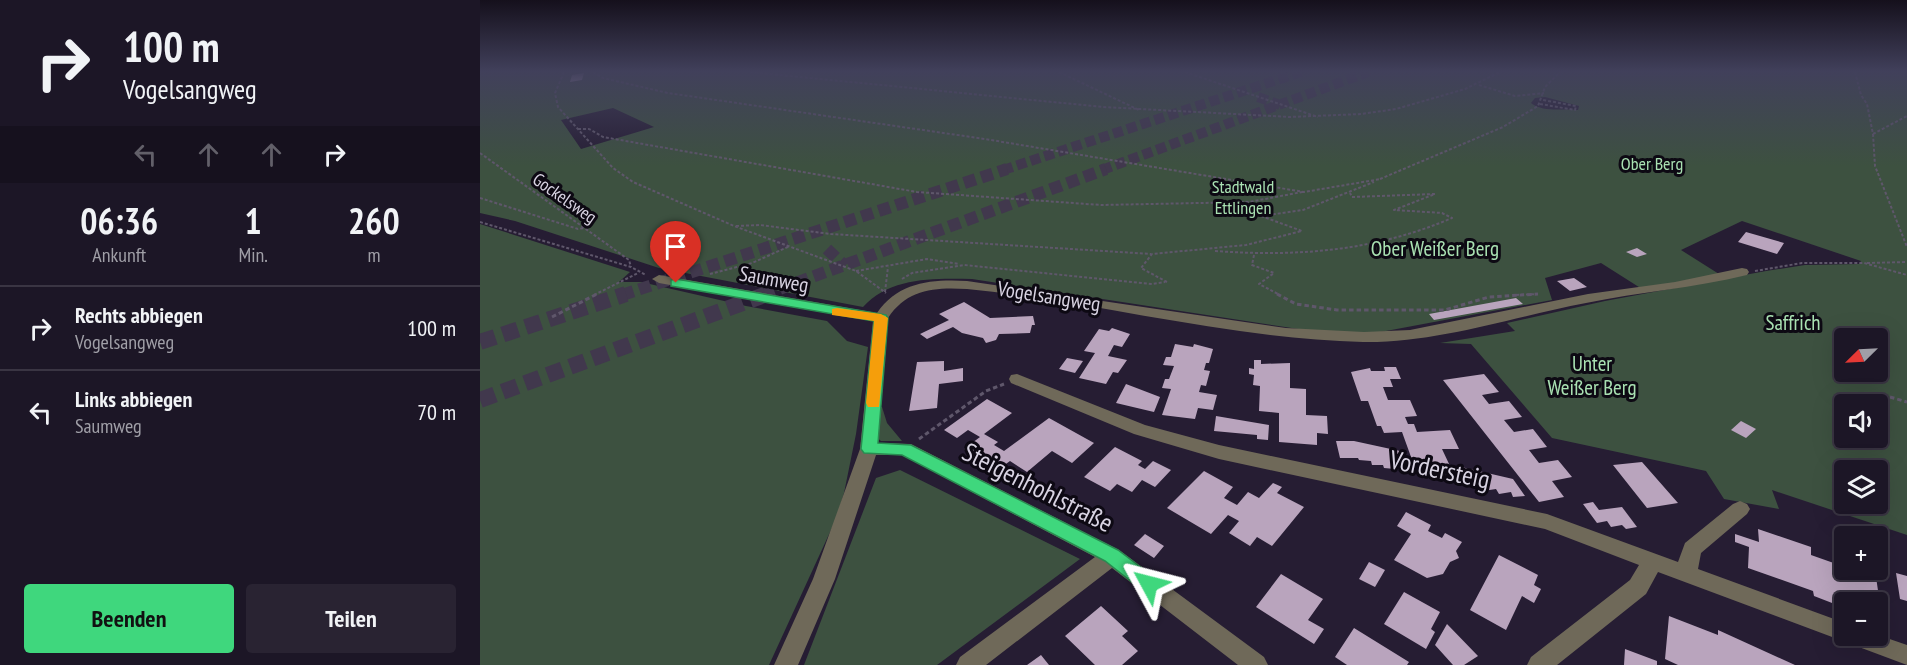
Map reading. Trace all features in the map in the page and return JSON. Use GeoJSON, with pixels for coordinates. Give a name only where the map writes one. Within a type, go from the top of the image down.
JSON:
{"type":"FeatureCollection","features":[{"type":"Feature","properties":{"kind":"street","name":"Vogelsangweg"},"geometry":{"type":"LineString","coordinates":[[881,318],[887,307],[909,291],[942,282],[1286,333],[1327,336],[1410,334],[1588,298],[1676,286],[1742,272]]}},
{"type":"Feature","properties":{"kind":"street","name":"Saumweg"},"geometry":{"type":"LineString","coordinates":[[659,279],[881,318]]}},
{"type":"Feature","properties":{"kind":"street"},"geometry":{"type":"LineString","coordinates":[[786,665],[824,579],[869,449],[881,318]]}},
{"type":"Feature","properties":{"kind":"street","name":"Vordersteig"},"geometry":{"type":"LineString","coordinates":[[1017,379],[1140,430],[1208,449],[1547,522],[1834,629]]}},
{"type":"Feature","properties":{"kind":"street","name":"Steigenhohlstraße"},"geometry":{"type":"LineString","coordinates":[[869,449],[905,449],[1112,556],[1256,665]]}},
{"type":"Feature","properties":{"kind":"street"},"geometry":{"type":"LineString","coordinates":[[1686,574],[1692,549],[1740,509]]}},
{"type":"Feature","properties":{"kind":"street"},"geometry":{"type":"LineString","coordinates":[[968,665],[1112,556]]}},
{"type":"Feature","properties":{"kind":"street"},"geometry":{"type":"LineString","coordinates":[[1539,665],[1638,587],[1653,561]]}},
{"type":"Feature","properties":{"kind":"street"},"geometry":{"type":"LineString","coordinates":[[1880,646],[1907,656]]}},
{"type":"Feature","properties":{"kind":"path"},"geometry":{"type":"LineString","coordinates":[[557,103],[612,168],[633,182],[734,226],[856,271],[885,292],[889,276],[888,267]]}},
{"type":"Feature","properties":{"kind":"path"},"geometry":{"type":"LineString","coordinates":[[737,103],[985,139],[1214,179],[1304,192]]}},
{"type":"Feature","properties":{"kind":"path"},"geometry":{"type":"LineString","coordinates":[[1061,103],[1141,111],[1323,118],[1357,117],[1418,103]]}},
{"type":"Feature","properties":{"kind":"path"},"geometry":{"type":"LineString","coordinates":[[1124,103],[1141,111]]}},
{"type":"Feature","properties":{"kind":"path"},"geometry":{"type":"LineString","coordinates":[[1278,103],[1323,118]]}},
{"type":"Feature","properties":{"kind":"path"},"geometry":{"type":"LineString","coordinates":[[734,226],[760,225],[831,234],[1152,254],[1209,251],[1281,238],[1302,231],[1261,216],[1303,210],[1350,193],[1503,127],[1540,104],[1575,110],[1576,106],[1559,103]]}},
{"type":"Feature","properties":{"kind":"path"},"geometry":{"type":"LineString","coordinates":[[1866,103],[1873,134],[1875,166],[1907,247]]}},
{"type":"Feature","properties":{"kind":"path"},"geometry":{"type":"LineString","coordinates":[[1873,134],[1892,126],[1907,116]]}},
{"type":"Feature","properties":{"kind":"path"},"geometry":{"type":"LineString","coordinates":[[578,129],[589,129],[603,136],[715,158],[917,192],[1101,205],[1250,201],[1381,179]]}},
{"type":"Feature","properties":{"kind":"path","name":"Gockelsweg"},"geometry":{"type":"LineString","coordinates":[[480,153],[629,260],[632,267],[480,222]]}},
{"type":"Feature","properties":{"kind":"path"},"geometry":{"type":"LineString","coordinates":[[1209,251],[1254,255],[1350,249],[1380,244],[1452,218],[1442,213],[1394,210],[1435,194],[1352,197],[1350,193]]}},
{"type":"Feature","properties":{"kind":"path"},"geometry":{"type":"LineString","coordinates":[[480,198],[499,206],[527,212],[578,229],[584,228]]}},
{"type":"Feature","properties":{"kind":"path"},"geometry":{"type":"LineString","coordinates":[[676,283],[688,277],[731,271],[778,255],[790,246]]}},
{"type":"Feature","properties":{"kind":"path"},"geometry":{"type":"LineString","coordinates":[[856,271],[927,259],[964,265],[1152,284],[1167,282],[1141,268],[1152,254]]}},
{"type":"Feature","properties":{"kind":"path"},"geometry":{"type":"LineString","coordinates":[[1254,255],[1252,265],[1274,273],[1259,284],[1296,304],[1337,310],[1445,310],[1489,297],[1534,293]]}},
{"type":"Feature","properties":{"kind":"path"},"geometry":{"type":"LineString","coordinates":[[1763,270],[1802,263],[1907,262]]}},
{"type":"Feature","properties":{"kind":"path"},"geometry":{"type":"LineString","coordinates":[[1863,263],[1907,275]]}},
{"type":"Feature","properties":{"kind":"path"},"geometry":{"type":"LineString","coordinates":[[912,273],[964,265]]}},
{"type":"Feature","properties":{"kind":"path"},"geometry":{"type":"LineString","coordinates":[[552,317],[638,273]]}},
{"type":"Feature","properties":{"kind":"path"},"geometry":{"type":"LineString","coordinates":[[933,429],[986,391],[1017,379]]}},
{"type":"Feature","properties":{"kind":"path"},"geometry":{"type":"LineString","coordinates":[[1890,397],[1907,402]]}},
{"type":"Feature","properties":{"kind":"green space"},"geometry":{"type":"Polygon","coordinates":[[[480,103],[1531,103],[1542,108],[1578,110],[1579,106],[1568,103],[1907,103],[1907,535],[1888,529],[1888,526],[1880,526],[1844,514],[1888,514],[1888,460],[1834,460],[1834,511],[1772,490],[1779,509],[1724,499],[1706,471],[1552,438],[1471,344],[1440,343],[1515,331],[1507,323],[1605,301],[1766,271],[1805,265],[1859,264],[1861,261],[1742,221],[1681,250],[1719,274],[1642,289],[1601,263],[1545,278],[1552,300],[1370,334],[1305,330],[972,279],[913,281],[886,290],[863,307],[659,268],[515,221],[480,213],[480,103]],[[613,108],[561,120],[581,149],[654,127],[613,108]]]}},
{"type":"Feature","properties":{"kind":"green space"},"geometry":{"type":"Polygon","coordinates":[[[480,224],[630,272],[619,282],[641,282],[746,306],[827,321],[847,341],[868,347],[856,434],[844,493],[836,519],[769,665],[480,665],[480,224]]]}},
{"type":"Feature","properties":{"kind":"green space"},"geometry":{"type":"Polygon","coordinates":[[[879,407],[882,407],[887,423],[902,441],[881,441],[876,437],[879,407]]]}},
{"type":"Feature","properties":{"kind":"green space"},"geometry":{"type":"Polygon","coordinates":[[[900,470],[1080,559],[937,665],[804,665],[876,478],[900,470]]]}},
{"type":"Feature","properties":{"kind":"building"},"geometry":{"type":"Polygon","coordinates":[[[1746,232],[1784,243],[1777,254],[1738,242],[1746,232]]]}},
{"type":"Feature","properties":{"kind":"building"},"geometry":{"type":"Polygon","coordinates":[[[1637,248],[1647,254],[1637,257],[1626,252],[1637,248]]]}},
{"type":"Feature","properties":{"kind":"building"},"geometry":{"type":"Polygon","coordinates":[[[1574,278],[1587,287],[1570,291],[1557,281],[1574,278]]]}},
{"type":"Feature","properties":{"kind":"building"},"geometry":{"type":"Polygon","coordinates":[[[1516,298],[1523,304],[1434,320],[1429,314],[1516,298]]]}},
{"type":"Feature","properties":{"kind":"building"},"geometry":{"type":"Polygon","coordinates":[[[964,302],[990,318],[1033,316],[1035,325],[1032,325],[1030,333],[999,334],[996,340],[986,343],[983,338],[962,333],[953,327],[927,339],[920,334],[949,320],[939,314],[964,302]]]}},
{"type":"Feature","properties":{"kind":"building"},"geometry":{"type":"Polygon","coordinates":[[[1112,328],[1130,334],[1122,347],[1114,345],[1108,356],[1127,360],[1118,373],[1113,372],[1106,384],[1079,378],[1095,353],[1084,351],[1099,329],[1109,331],[1112,328]]]}},
{"type":"Feature","properties":{"kind":"building"},"geometry":{"type":"Polygon","coordinates":[[[1175,344],[1193,347],[1194,344],[1213,349],[1209,363],[1206,363],[1204,370],[1210,371],[1206,386],[1201,385],[1199,392],[1217,395],[1213,410],[1198,408],[1195,419],[1162,415],[1171,389],[1162,388],[1165,379],[1169,379],[1174,366],[1163,365],[1166,357],[1171,357],[1175,344]]]}},
{"type":"Feature","properties":{"kind":"building"},"geometry":{"type":"Polygon","coordinates":[[[1067,358],[1083,361],[1075,373],[1059,369],[1067,358]]]}},
{"type":"Feature","properties":{"kind":"building"},"geometry":{"type":"Polygon","coordinates":[[[1254,360],[1261,360],[1261,364],[1290,363],[1290,388],[1306,389],[1306,415],[1327,416],[1328,434],[1317,433],[1317,445],[1279,442],[1279,413],[1259,411],[1260,386],[1253,385],[1254,375],[1249,374],[1249,368],[1254,369],[1254,360]]]}},
{"type":"Feature","properties":{"kind":"building"},"geometry":{"type":"Polygon","coordinates":[[[944,361],[944,371],[963,368],[963,381],[939,384],[937,408],[909,411],[917,362],[944,361]]]}},
{"type":"Feature","properties":{"kind":"building"},"geometry":{"type":"Polygon","coordinates":[[[1384,367],[1396,367],[1401,379],[1390,379],[1393,387],[1383,387],[1388,400],[1410,400],[1417,416],[1405,417],[1408,424],[1414,424],[1417,432],[1450,430],[1459,449],[1442,449],[1450,466],[1415,468],[1402,432],[1384,433],[1381,426],[1377,426],[1368,401],[1361,401],[1351,372],[1370,368],[1371,371],[1385,371],[1384,367]]]}},
{"type":"Feature","properties":{"kind":"building"},"geometry":{"type":"Polygon","coordinates":[[[1484,374],[1499,392],[1482,395],[1489,404],[1509,401],[1522,417],[1504,420],[1514,432],[1533,429],[1547,447],[1529,450],[1539,463],[1558,460],[1572,477],[1552,481],[1564,497],[1539,502],[1443,380],[1484,374]]]}},
{"type":"Feature","properties":{"kind":"building"},"geometry":{"type":"Polygon","coordinates":[[[1126,384],[1160,397],[1154,412],[1116,403],[1126,384]]]}},
{"type":"Feature","properties":{"kind":"building"},"geometry":{"type":"Polygon","coordinates":[[[987,399],[1012,413],[984,434],[998,442],[994,445],[1004,451],[1049,418],[1094,443],[1072,463],[1052,451],[1027,472],[1010,461],[1003,466],[983,454],[978,457],[964,449],[980,437],[968,430],[957,438],[944,430],[987,399]]]}},
{"type":"Feature","properties":{"kind":"building"},"geometry":{"type":"Polygon","coordinates":[[[1216,416],[1269,425],[1268,440],[1257,439],[1257,435],[1214,431],[1216,416]]]}},
{"type":"Feature","properties":{"kind":"building"},"geometry":{"type":"Polygon","coordinates":[[[1741,421],[1756,429],[1746,438],[1731,430],[1741,421]]]}},
{"type":"Feature","properties":{"kind":"building"},"geometry":{"type":"Polygon","coordinates":[[[1336,441],[1354,441],[1400,451],[1406,470],[1372,465],[1371,461],[1358,458],[1340,458],[1336,441]]]}},
{"type":"Feature","properties":{"kind":"building"},"geometry":{"type":"Polygon","coordinates":[[[1115,447],[1142,461],[1138,465],[1145,469],[1153,461],[1171,470],[1155,487],[1142,480],[1132,492],[1117,484],[1110,491],[1084,477],[1115,447]]]}},
{"type":"Feature","properties":{"kind":"building"},"geometry":{"type":"Polygon","coordinates":[[[1642,462],[1678,503],[1647,508],[1613,465],[1642,462]]]}},
{"type":"Feature","properties":{"kind":"building"},"geometry":{"type":"Polygon","coordinates":[[[1457,466],[1513,479],[1525,496],[1513,497],[1511,492],[1499,494],[1496,489],[1483,491],[1480,485],[1469,486],[1457,466]]]}},
{"type":"Feature","properties":{"kind":"building"},"geometry":{"type":"Polygon","coordinates":[[[1204,471],[1233,487],[1224,498],[1237,505],[1248,492],[1259,498],[1273,483],[1282,487],[1277,493],[1304,507],[1272,546],[1257,537],[1250,546],[1229,533],[1239,521],[1228,515],[1211,534],[1167,508],[1204,471]]]}},
{"type":"Feature","properties":{"kind":"building"},"geometry":{"type":"Polygon","coordinates":[[[1593,502],[1599,510],[1622,507],[1637,527],[1626,529],[1622,525],[1611,527],[1607,521],[1597,523],[1583,504],[1593,502]]]}},
{"type":"Feature","properties":{"kind":"building"},"geometry":{"type":"Polygon","coordinates":[[[1406,512],[1431,525],[1428,531],[1442,538],[1445,533],[1462,542],[1456,551],[1459,558],[1450,562],[1443,574],[1427,578],[1394,560],[1411,534],[1397,526],[1406,512]]]}},
{"type":"Feature","properties":{"kind":"building"},"geometry":{"type":"Polygon","coordinates":[[[1758,529],[1811,547],[1811,555],[1834,563],[1834,580],[1876,580],[1878,592],[1834,592],[1834,604],[1814,596],[1813,591],[1748,568],[1749,547],[1735,542],[1735,534],[1759,542],[1758,529]]]}},
{"type":"Feature","properties":{"kind":"building"},"geometry":{"type":"Polygon","coordinates":[[[1145,534],[1164,546],[1154,558],[1134,545],[1145,534]]]}},
{"type":"Feature","properties":{"kind":"building"},"geometry":{"type":"Polygon","coordinates":[[[1499,555],[1538,575],[1534,585],[1541,589],[1534,603],[1522,596],[1506,630],[1470,610],[1499,555]]]}},
{"type":"Feature","properties":{"kind":"building"},"geometry":{"type":"Polygon","coordinates":[[[1369,562],[1385,570],[1375,587],[1359,579],[1369,562]]]}},
{"type":"Feature","properties":{"kind":"building"},"geometry":{"type":"Polygon","coordinates":[[[1896,573],[1907,576],[1907,601],[1900,599],[1896,573]]]}},
{"type":"Feature","properties":{"kind":"building"},"geometry":{"type":"Polygon","coordinates":[[[1281,574],[1323,599],[1308,620],[1324,629],[1314,644],[1256,607],[1281,574]]]}},
{"type":"Feature","properties":{"kind":"building"},"geometry":{"type":"Polygon","coordinates":[[[1404,592],[1440,612],[1431,629],[1435,632],[1426,649],[1384,624],[1404,592]]]}},
{"type":"Feature","properties":{"kind":"building"},"geometry":{"type":"Polygon","coordinates":[[[1101,606],[1128,631],[1122,636],[1138,651],[1122,665],[1095,665],[1065,636],[1101,606]]]}},
{"type":"Feature","properties":{"kind":"building"},"geometry":{"type":"Polygon","coordinates":[[[1669,616],[1718,635],[1718,630],[1795,665],[1678,665],[1665,659],[1669,616]]]}},
{"type":"Feature","properties":{"kind":"building"},"geometry":{"type":"Polygon","coordinates":[[[1447,624],[1478,656],[1464,665],[1453,665],[1435,645],[1447,624]]]}},
{"type":"Feature","properties":{"kind":"building"},"geometry":{"type":"Polygon","coordinates":[[[1354,628],[1409,662],[1407,665],[1347,665],[1335,657],[1354,628]]]}},
{"type":"Feature","properties":{"kind":"building"},"geometry":{"type":"Polygon","coordinates":[[[1625,649],[1657,661],[1657,665],[1624,665],[1625,649]]]}},
{"type":"Feature","properties":{"kind":"building"},"geometry":{"type":"Polygon","coordinates":[[[1041,655],[1049,665],[1027,665],[1041,655]]]}},
{"type":"Feature","properties":{"kind":"tunnel"},"geometry":{"type":"LineString","coordinates":[[1003,170],[1207,103]]}},
{"type":"Feature","properties":{"kind":"tunnel"},"geometry":{"type":"LineString","coordinates":[[1275,103],[1279,105]]}},
{"type":"Feature","properties":{"kind":"tunnel"},"geometry":{"type":"LineString","coordinates":[[1279,105],[1284,103]]}},
{"type":"Feature","properties":{"kind":"tunnel"},"geometry":{"type":"LineString","coordinates":[[1102,170],[1279,105]]}},
{"type":"Feature","properties":{"kind":"tunnel"},"geometry":{"type":"LineString","coordinates":[[622,295],[1007,169]]}},
{"type":"Feature","properties":{"kind":"tunnel"},"geometry":{"type":"LineString","coordinates":[[844,265],[1106,169]]}},
{"type":"Feature","properties":{"kind":"tunnel"},"geometry":{"type":"LineString","coordinates":[[827,249],[844,265]]}},
{"type":"Feature","properties":{"kind":"tunnel"},"geometry":{"type":"LineString","coordinates":[[763,295],[844,265]]}},
{"type":"Feature","properties":{"kind":"tunnel"},"geometry":{"type":"LineString","coordinates":[[480,342],[626,294]]}},
{"type":"Feature","properties":{"kind":"tunnel"},"geometry":{"type":"LineString","coordinates":[[480,400],[767,294]]}},
{"type":"Feature","properties":{"kind":"slow traffic"},"geometry":{"type":"LineString","coordinates":[[837,312],[881,318],[874,403]]}},
{"type":"Feature","properties":{"kind":"route"},"geometry":{"type":"LineString","coordinates":[[676,283],[881,318],[869,449],[905,449],[1112,556],[1149,584]]}},
{"type":"Feature","properties":{"kind":"park label","name":"Ober Berg"},"geometry":{"type":"Point","coordinates":[1652,163]}},
{"type":"Feature","properties":{"kind":"park label","name":"Stadtwald Ettlingen"},"geometry":{"type":"Point","coordinates":[1243,196]}},
{"type":"Feature","properties":{"kind":"park label","name":"Ober Weißer Berg"},"geometry":{"type":"Point","coordinates":[1435,248]}},
{"type":"Feature","properties":{"kind":"park label","name":"Saffrich"},"geometry":{"type":"Point","coordinates":[1793,322]}},
{"type":"Feature","properties":{"kind":"park label","name":"Unter Weißer Berg"},"geometry":{"type":"Point","coordinates":[1592,375]}}]}
